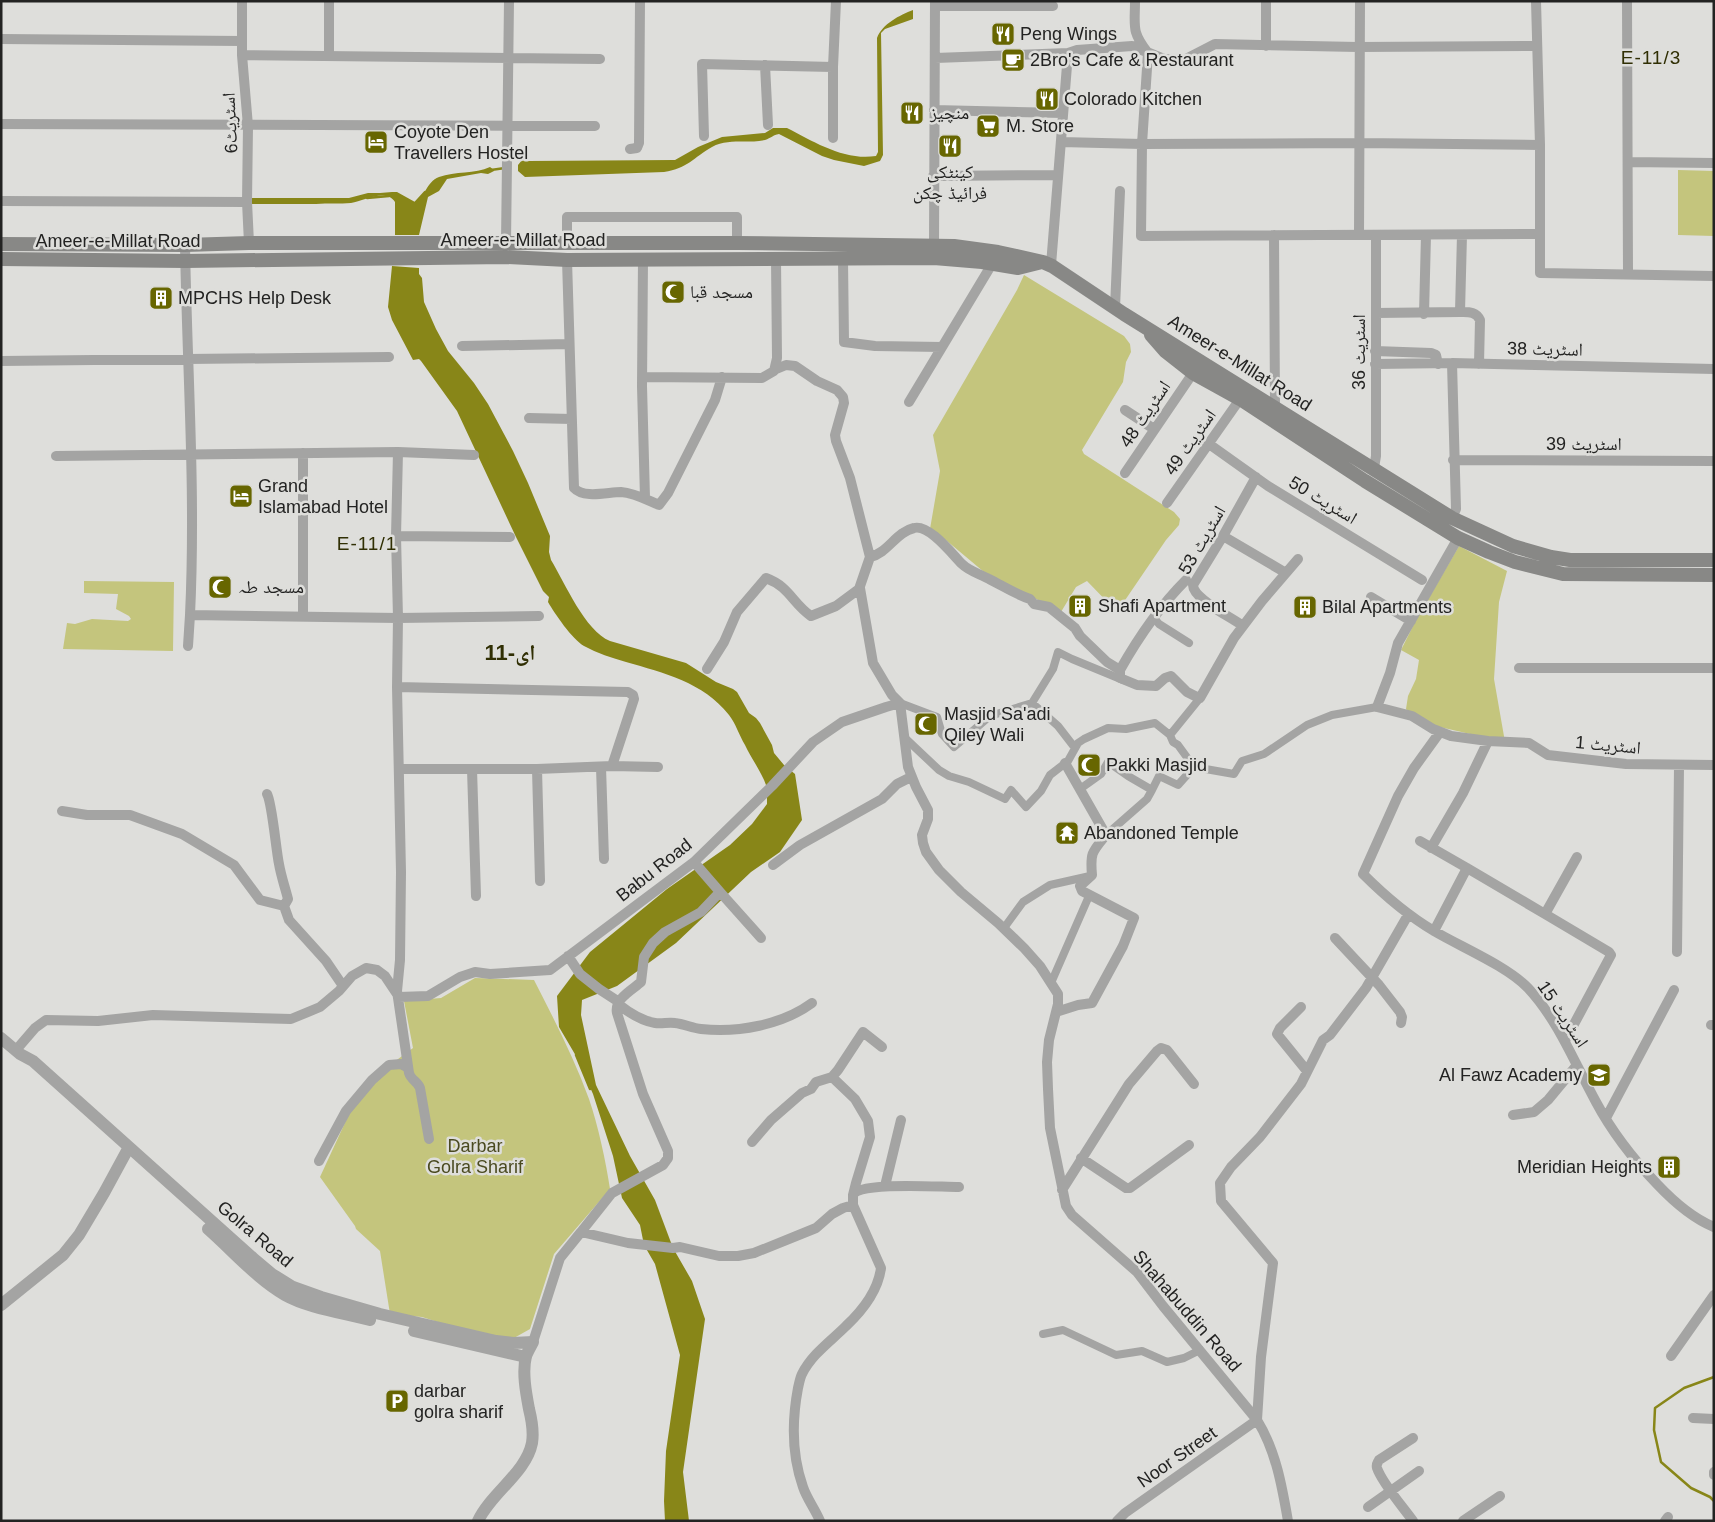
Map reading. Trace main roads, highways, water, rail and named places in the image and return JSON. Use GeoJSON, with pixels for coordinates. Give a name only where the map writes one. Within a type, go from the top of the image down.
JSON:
{"type":"FeatureCollection","features":[{"type":"Feature","properties":{"kind":"main road","name":"Ameer-e-Millat Road"},"geometry":{"type":"LineString","coordinates":[[1,244],[737,243],[934,252],[1018,268],[1047,263]]}},
{"type":"Feature","properties":{"kind":"main road"},"geometry":{"type":"LineString","coordinates":[[736,259],[737,243]]}},
{"type":"Feature","properties":{"kind":"main road"},"geometry":{"type":"LineString","coordinates":[[934,252],[985,249],[1047,263],[1145,326]]}},
{"type":"Feature","properties":{"kind":"main road","name":"Ameer-e-Millat Road"},"geometry":{"type":"LineString","coordinates":[[1,259],[185,261],[506,257],[567,260],[844,260],[934,252]]}},
{"type":"Feature","properties":{"kind":"main road","name":"Ameer-e-Millat Road"},"geometry":{"type":"LineString","coordinates":[[1145,326],[1155,342],[1164,351],[1193,373],[1240,399],[1365,481],[1458,538],[1514,562],[1563,574],[1714,575]]}},
{"type":"Feature","properties":{"kind":"main road","name":"Ameer-e-Millat Road"},"geometry":{"type":"LineString","coordinates":[[1145,326],[1452,518],[1514,546],[1551,557],[1570,560],[1714,560]]}},
{"type":"Feature","properties":{"kind":"main road"},"geometry":{"type":"LineString","coordinates":[[1365,481],[1374,468]]}},
{"type":"Feature","properties":{"kind":"waterway"},"geometry":{"type":"LineString","coordinates":[[491,170],[505,168]]}},
{"type":"Feature","properties":{"kind":"waterway"},"geometry":{"type":"LineString","coordinates":[[415,203],[425,192]]}},
{"type":"Feature","properties":{"kind":"waterway"},"geometry":{"type":"LineString","coordinates":[[367,198],[389,196]]}},
{"type":"Feature","properties":{"kind":"waterway"},"geometry":{"type":"LineString","coordinates":[[576,1055],[590,1089]]}},
{"type":"Feature","properties":{"kind":"waterway"},"geometry":{"type":"LineString","coordinates":[[1714,1377],[1684,1388],[1655,1408],[1654,1430],[1661,1462],[1691,1488],[1710,1497],[1714,1501]]}},
{"type":"Feature","properties":{"kind":"place","name":"Peng Wings"},"geometry":{"type":"Point","coordinates":[1003,34]}},
{"type":"Feature","properties":{"kind":"place","name":"2Bro's Cafe & Restaurant"},"geometry":{"type":"Point","coordinates":[1013,60]}},
{"type":"Feature","properties":{"kind":"place","name":"Colorado Kitchen"},"geometry":{"type":"Point","coordinates":[1047,99]}},
{"type":"Feature","properties":{"kind":"place","name":"منچیز"},"geometry":{"type":"Point","coordinates":[912,113]}},
{"type":"Feature","properties":{"kind":"place","name":"M. Store"},"geometry":{"type":"Point","coordinates":[988,126]}},
{"type":"Feature","properties":{"kind":"place","name":"Coyote Den Travellers Hostel"},"geometry":{"type":"Point","coordinates":[376,142]}},
{"type":"Feature","properties":{"kind":"place","name":"کینٹکی فرائیڈ چکن"},"geometry":{"type":"Point","coordinates":[950,146]}},
{"type":"Feature","properties":{"kind":"place","name":"مسجد قبا"},"geometry":{"type":"Point","coordinates":[673,292]}},
{"type":"Feature","properties":{"kind":"place","name":"MPCHS Help Desk"},"geometry":{"type":"Point","coordinates":[161,298]}},
{"type":"Feature","properties":{"kind":"place","name":"Grand Islamabad Hotel"},"geometry":{"type":"Point","coordinates":[241,496]}},
{"type":"Feature","properties":{"kind":"place","name":"مسجد طہ"},"geometry":{"type":"Point","coordinates":[220,587]}},
{"type":"Feature","properties":{"kind":"place","name":"Shafi Apartment"},"geometry":{"type":"Point","coordinates":[1080,606]}},
{"type":"Feature","properties":{"kind":"place","name":"Bilal Apartments"},"geometry":{"type":"Point","coordinates":[1305,607]}},
{"type":"Feature","properties":{"kind":"place","name":"Masjid Sa'adi Qiley Wali"},"geometry":{"type":"Point","coordinates":[926,724]}},
{"type":"Feature","properties":{"kind":"place","name":"Pakki Masjid"},"geometry":{"type":"Point","coordinates":[1089,765]}},
{"type":"Feature","properties":{"kind":"place","name":"Abandoned Temple"},"geometry":{"type":"Point","coordinates":[1067,833]}},
{"type":"Feature","properties":{"kind":"place","name":"Al Fawz Academy"},"geometry":{"type":"Point","coordinates":[1599,1075]}},
{"type":"Feature","properties":{"kind":"place","name":"Meridian Heights"},"geometry":{"type":"Point","coordinates":[1669,1167]}},
{"type":"Feature","properties":{"kind":"place","name":"darbar golra sharif"},"geometry":{"type":"Point","coordinates":[397,1401]}},
{"type":"Feature","properties":{"kind":"district","name":"E-11/3"},"geometry":{"type":"Point","coordinates":[1651,57]}},
{"type":"Feature","properties":{"kind":"district","name":"E-11/1"},"geometry":{"type":"Point","coordinates":[367,543]}},
{"type":"Feature","properties":{"kind":"district","name":"ای-11"},"geometry":{"type":"Point","coordinates":[510,652]}},
{"type":"Feature","properties":{"kind":"park label","name":"Darbar Golra Sharif"},"geometry":{"type":"Point","coordinates":[475,1156]}}]}
